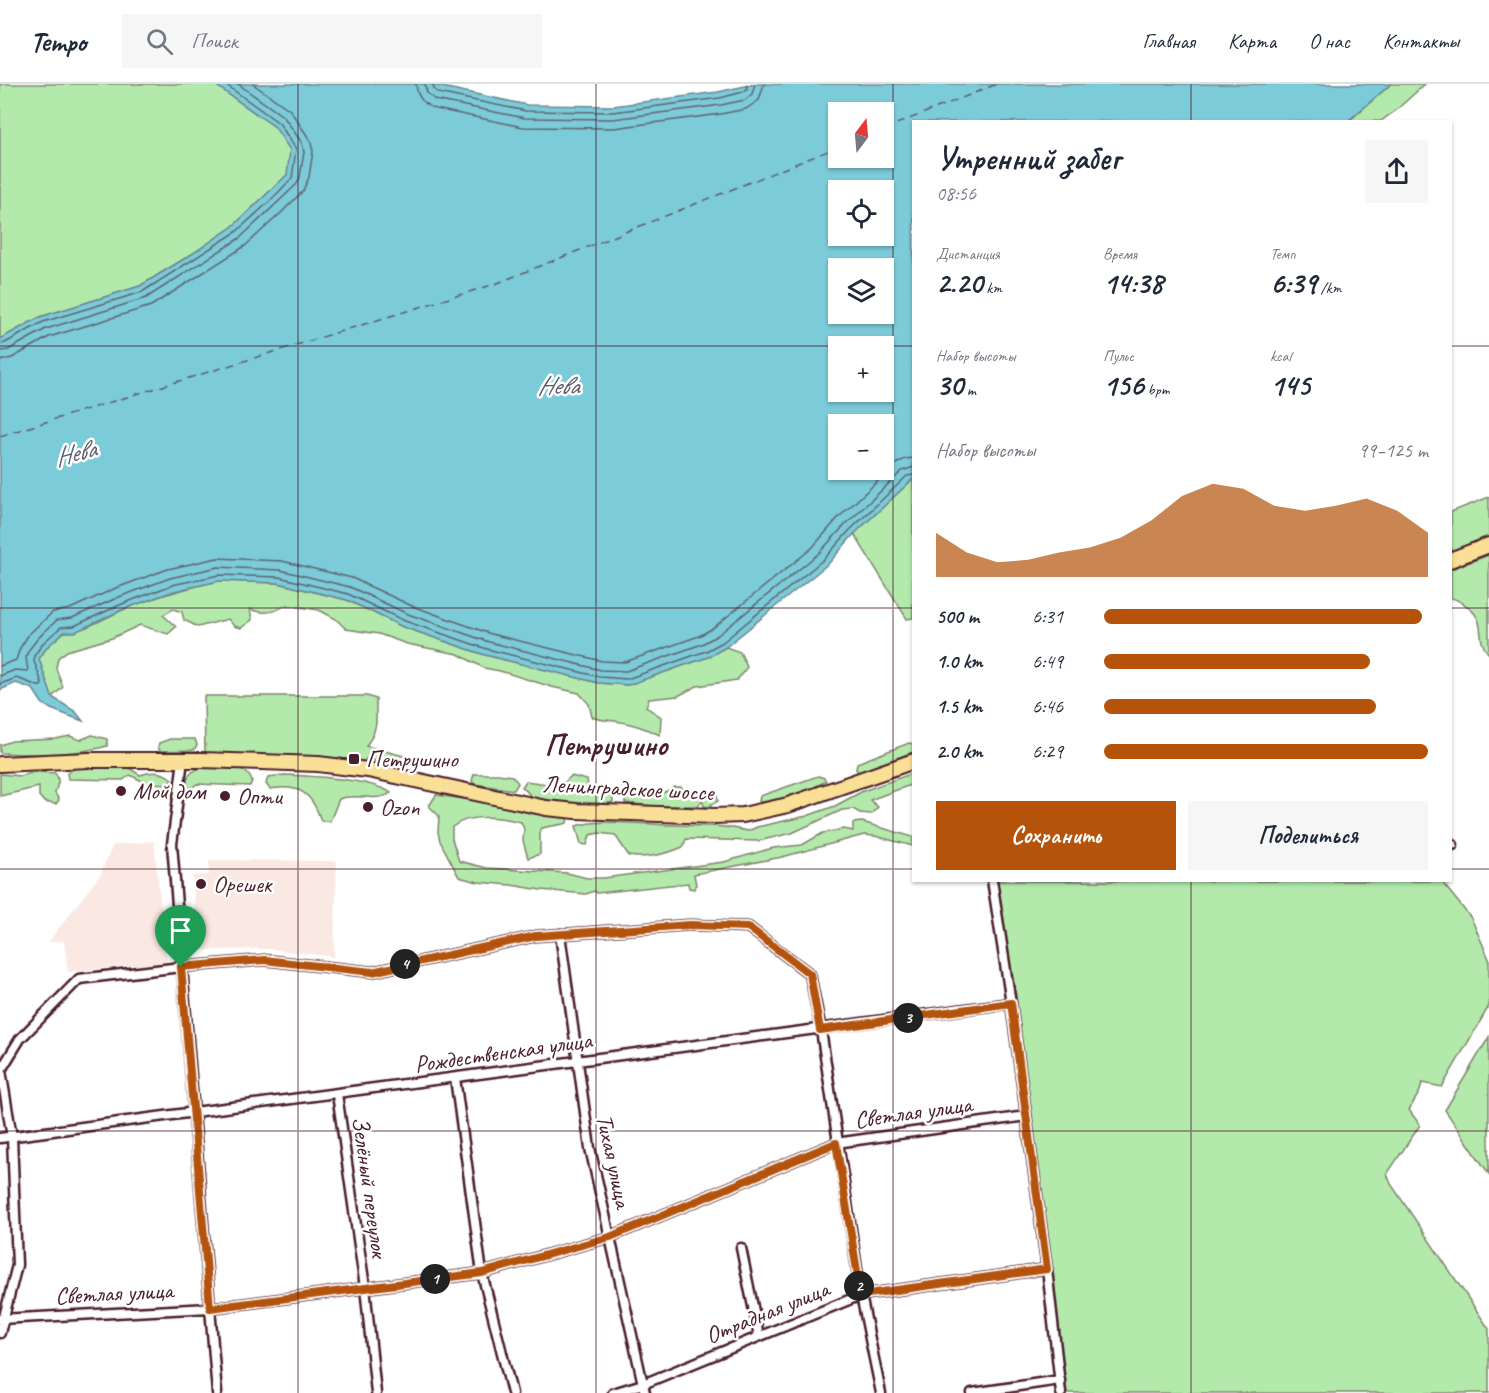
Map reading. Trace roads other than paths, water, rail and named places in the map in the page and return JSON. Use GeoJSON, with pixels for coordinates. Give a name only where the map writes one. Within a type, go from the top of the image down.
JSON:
{"type":"FeatureCollection","features":[{"type":"Feature","properties":{"kind":"main road"},"geometry":{"type":"LineString","coordinates":[[1452,559],[1489,545]]}},
{"type":"Feature","properties":{"kind":"main road","name":"Ленинградское шоссе"},"geometry":{"type":"LineString","coordinates":[[0,764],[89,760],[183,760],[339,766],[368,770],[546,808],[733,816],[771,810],[912,762]]}},
{"type":"Feature","properties":{"kind":"street"},"geometry":{"type":"LineString","coordinates":[[183,760],[172,844],[218,1393]]}},
{"type":"Feature","properties":{"kind":"street"},"geometry":{"type":"LineString","coordinates":[[992,882],[1047,1269],[1061,1393]]}},
{"type":"Feature","properties":{"kind":"street"},"geometry":{"type":"LineString","coordinates":[[0,1333],[17,1265],[12,1137],[1,1070],[20,1038],[79,980],[181,967],[264,960],[372,972],[536,936],[690,925],[748,927],[810,974],[861,1295],[881,1393]]}},
{"type":"Feature","properties":{"kind":"street","name":"Тихая улица"},"geometry":{"type":"LineString","coordinates":[[560,934],[590,1148],[644,1388]]}},
{"type":"Feature","properties":{"kind":"street","name":"Рождественская улица"},"geometry":{"type":"LineString","coordinates":[[0,1138],[1011,1003]]}},
{"type":"Feature","properties":{"kind":"street"},"geometry":{"type":"LineString","coordinates":[[455,1078],[482,1273],[512,1393]]}},
{"type":"Feature","properties":{"kind":"street","name":"Зелёный переулок"},"geometry":{"type":"LineString","coordinates":[[337,1094],[365,1287],[376,1393]]}},
{"type":"Feature","properties":{"kind":"street","name":"Светлая улица"},"geometry":{"type":"LineString","coordinates":[[2,1319],[210,1308],[482,1273],[610,1237],[836,1143],[1026,1116]]}},
{"type":"Feature","properties":{"kind":"street"},"geometry":{"type":"LineString","coordinates":[[741,1248],[759,1336]]}},
{"type":"Feature","properties":{"kind":"street","name":"Отрадная улица"},"geometry":{"type":"LineString","coordinates":[[613,1393],[644,1388],[759,1336],[861,1295],[1047,1269]]}},
{"type":"Feature","properties":{"kind":"street"},"geometry":{"type":"LineString","coordinates":[[972,1393],[1060,1380]]}},
{"type":"Feature","properties":{"kind":"water","name":"Нева"},"geometry":{"type":"Polygon","coordinates":[[[214,84],[428,84],[527,105],[613,106],[718,92],[754,84],[1391,84],[1349,120],[912,120],[912,480],[854,534],[829,563],[726,647],[708,657],[628,685],[599,683],[485,655],[403,627],[347,600],[278,583],[219,581],[174,591],[124,609],[75,632],[64,632],[47,647],[39,659],[52,697],[76,712],[83,721],[51,709],[42,703],[33,689],[16,683],[0,690],[0,339],[40,317],[140,286],[232,227],[287,175],[290,150],[275,127],[214,84]]]}},
{"type":"Feature","properties":{"kind":"place","name":"Петрушино"},"geometry":{"type":"Point","coordinates":[354,759]}},
{"type":"Feature","properties":{"kind":"place","name":"Мой дом"},"geometry":{"type":"Point","coordinates":[121,791]}},
{"type":"Feature","properties":{"kind":"place","name":"Опти"},"geometry":{"type":"Point","coordinates":[225,796]}},
{"type":"Feature","properties":{"kind":"place","name":"Ozon"},"geometry":{"type":"Point","coordinates":[368,807]}},
{"type":"Feature","properties":{"kind":"place","name":"Орешек"},"geometry":{"type":"Point","coordinates":[201,884]}},
{"type":"Feature","properties":{"kind":"district","name":"Петрушино"},"geometry":{"type":"Point","coordinates":[606,745]}}]}
